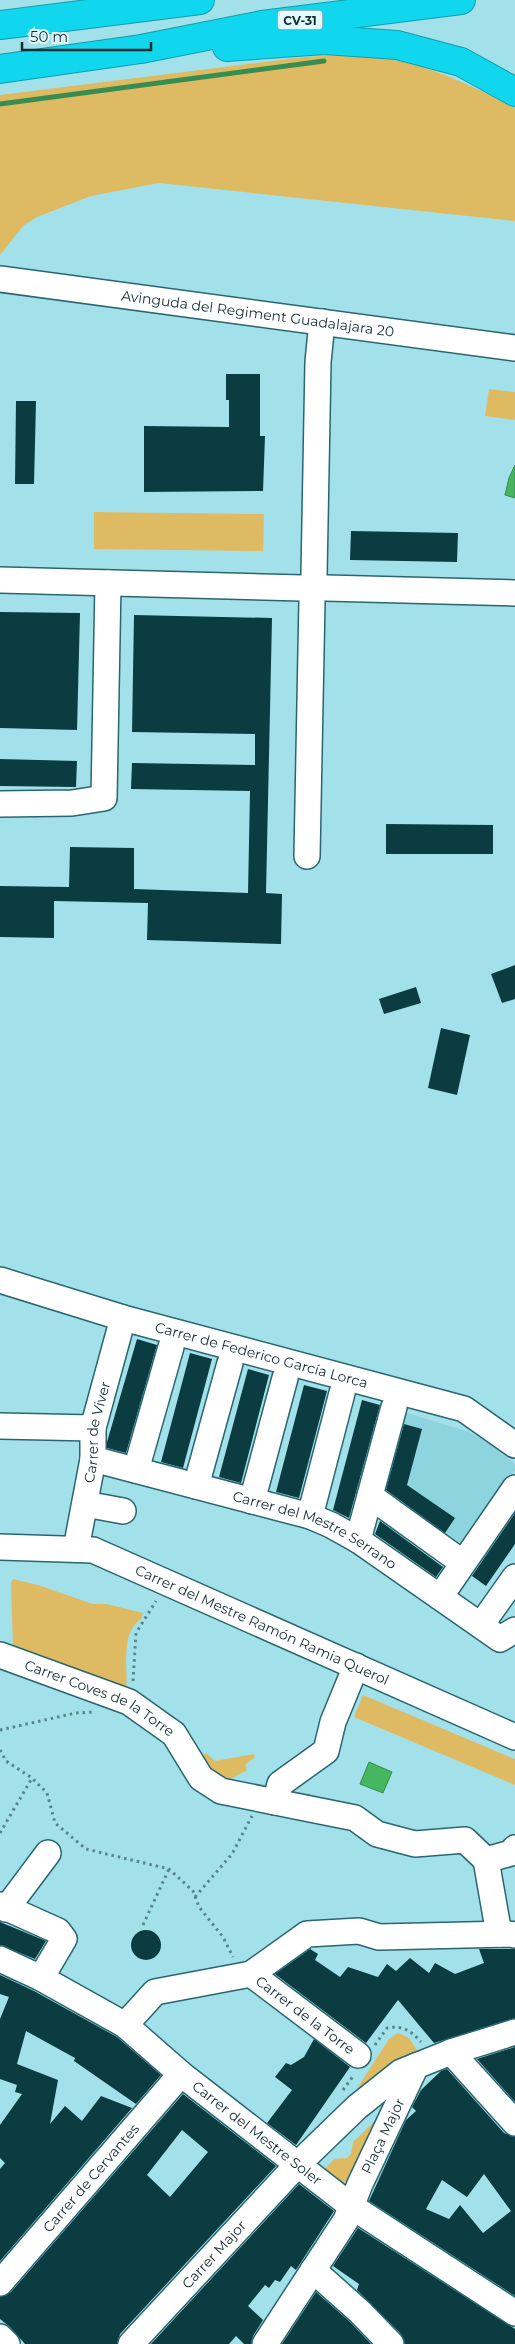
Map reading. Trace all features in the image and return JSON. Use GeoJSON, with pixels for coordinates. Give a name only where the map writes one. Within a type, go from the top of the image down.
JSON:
{"type":"FeatureCollection","features":[{"type":"Feature","properties":{"kind":"highway"},"geometry":{"type":"LineString","coordinates":[[0,26],[200,0]]}},
{"type":"Feature","properties":{"kind":"highway","name":"CV-31"},"geometry":{"type":"LineString","coordinates":[[0,69],[141,49],[262,25],[462,0]]}},
{"type":"Feature","properties":{"kind":"highway"},"geometry":{"type":"LineString","coordinates":[[141,49],[187,51],[325,40],[397,45],[461,62],[515,92]]}},
{"type":"Feature","properties":{"kind":"street","name":"Avinguda del Regiment Guadalajara 20"},"geometry":{"type":"LineString","coordinates":[[0,279],[515,348]]}},
{"type":"Feature","properties":{"kind":"street"},"geometry":{"type":"LineString","coordinates":[[307,856],[318,362],[322,322]]}},
{"type":"Feature","properties":{"kind":"street"},"geometry":{"type":"LineString","coordinates":[[0,580],[515,593]]}},
{"type":"Feature","properties":{"kind":"street"},"geometry":{"type":"LineString","coordinates":[[0,804],[72,803],[104,798],[108,583]]}},
{"type":"Feature","properties":{"kind":"street"},"geometry":{"type":"LineString","coordinates":[[0,1280],[0,1300]]}},
{"type":"Feature","properties":{"kind":"street","name":"Carrer de Federico García Lorca"},"geometry":{"type":"LineString","coordinates":[[0,1280],[123,1318],[464,1409],[515,1445]]}},
{"type":"Feature","properties":{"kind":"street","name":"Carrer de Viver"},"geometry":{"type":"LineString","coordinates":[[76,1549],[93,1459],[94,1428],[123,1318]]}},
{"type":"Feature","properties":{"kind":"street"},"geometry":{"type":"LineString","coordinates":[[136,1470],[171,1347]]}},
{"type":"Feature","properties":{"kind":"street"},"geometry":{"type":"LineString","coordinates":[[196,1486],[230,1363]]}},
{"type":"Feature","properties":{"kind":"street"},"geometry":{"type":"LineString","coordinates":[[252,1501],[285,1378]]}},
{"type":"Feature","properties":{"kind":"street"},"geometry":{"type":"LineString","coordinates":[[310,1516],[342,1393]]}},
{"type":"Feature","properties":{"kind":"street"},"geometry":{"type":"LineString","coordinates":[[358,1540],[394,1407]]}},
{"type":"Feature","properties":{"kind":"street"},"geometry":{"type":"LineString","coordinates":[[0,1426],[94,1428]]}},
{"type":"Feature","properties":{"kind":"street","name":"Carrer del Mestre Serrano"},"geometry":{"type":"LineString","coordinates":[[93,1459],[310,1516],[358,1540],[500,1639],[515,1630]]}},
{"type":"Feature","properties":{"kind":"street"},"geometry":{"type":"LineString","coordinates":[[440,1596],[515,1488]]}},
{"type":"Feature","properties":{"kind":"street"},"geometry":{"type":"LineString","coordinates":[[370,1496],[463,1563]]}},
{"type":"Feature","properties":{"kind":"street"},"geometry":{"type":"LineString","coordinates":[[84,1504],[124,1511]]}},
{"type":"Feature","properties":{"kind":"street","name":"Carrer del Mestre Ramón Ramia Querol"},"geometry":{"type":"LineString","coordinates":[[0,1547],[93,1550],[515,1737]]}},
{"type":"Feature","properties":{"kind":"street"},"geometry":{"type":"LineString","coordinates":[[481,1625],[515,1578]]}},
{"type":"Feature","properties":{"kind":"street","name":"Carrer Coves de la Torre"},"geometry":{"type":"LineString","coordinates":[[0,1655],[129,1702],[174,1734],[201,1778],[221,1791],[354,1818],[377,1834],[415,1844],[465,1840],[486,1860]]}},
{"type":"Feature","properties":{"kind":"street"},"geometry":{"type":"LineString","coordinates":[[268,1801],[280,1784],[326,1751],[333,1722],[356,1666]]}},
{"type":"Feature","properties":{"kind":"street"},"geometry":{"type":"LineString","coordinates":[[125,2025],[155,1992],[251,1974],[308,1934],[359,1931],[378,1937],[507,1935],[486,1860],[513,1851]]}},
{"type":"Feature","properties":{"kind":"street"},"geometry":{"type":"LineString","coordinates":[[41,1978],[64,1939],[58,1930],[3,1907],[48,1853]]}},
{"type":"Feature","properties":{"kind":"street","name":"Carrer del Mestre Soler"},"geometry":{"type":"LineString","coordinates":[[0,1959],[41,1978],[125,2025],[181,2074],[351,2206],[514,2313]]}},
{"type":"Feature","properties":{"kind":"street","name":"Carrer de la Torre"},"geometry":{"type":"LineString","coordinates":[[251,1974],[358,2055]]}},
{"type":"Feature","properties":{"kind":"street","name":"Plaça Major"},"geometry":{"type":"LineString","coordinates":[[298,2164],[357,2107],[401,2072],[446,2054],[515,2032]]}},
{"type":"Feature","properties":{"kind":"street"},"geometry":{"type":"LineString","coordinates":[[446,2054],[515,2123]]}},
{"type":"Feature","properties":{"kind":"street","name":"Plaça Major"},"geometry":{"type":"LineString","coordinates":[[266,2344],[346,2220],[416,2066]]}},
{"type":"Feature","properties":{"kind":"street","name":"Carrer de Cervantes"},"geometry":{"type":"LineString","coordinates":[[0,2283],[181,2074]]}},
{"type":"Feature","properties":{"kind":"street","name":"Carrer Major"},"geometry":{"type":"LineString","coordinates":[[131,2344],[298,2164]]}},
{"type":"Feature","properties":{"kind":"street"},"geometry":{"type":"LineString","coordinates":[[313,2270],[360,2312],[391,2344]]}},
{"type":"Feature","properties":{"kind":"street"},"geometry":{"type":"LineString","coordinates":[[0,2337],[7,2344]]}},
{"type":"Feature","properties":{"kind":"path"},"geometry":{"type":"LineString","coordinates":[[129,1702],[132,1691],[136,1633],[157,1600]]}},
{"type":"Feature","properties":{"kind":"path"},"geometry":{"type":"LineString","coordinates":[[0,1730],[76,1713],[95,1712]]}},
{"type":"Feature","properties":{"kind":"path"},"geometry":{"type":"LineString","coordinates":[[0,1750],[6,1761],[32,1778],[47,1792],[55,1823],[86,1849],[168,1869],[193,1891],[199,1907],[223,1937]]}},
{"type":"Feature","properties":{"kind":"path"},"geometry":{"type":"LineString","coordinates":[[0,1833],[32,1778]]}},
{"type":"Feature","properties":{"kind":"path"},"geometry":{"type":"LineString","coordinates":[[195,1897],[232,1854],[268,1801]]}},
{"type":"Feature","properties":{"kind":"path"},"geometry":{"type":"LineString","coordinates":[[143,1925],[168,1869]]}},
{"type":"Feature","properties":{"kind":"shaded area"},"geometry":{"type":"Polygon","coordinates":[[[339,55],[387,59],[425,68],[471,86],[515,108],[515,221],[159,183],[91,196],[37,217],[23,226],[0,255],[0,95],[303,57],[339,55]]]}},
{"type":"Feature","properties":{"kind":"shaded area"},"geometry":{"type":"Polygon","coordinates":[[[489,389],[515,392],[515,420],[485,416],[489,389]]]}},
{"type":"Feature","properties":{"kind":"shaded area"},"geometry":{"type":"Polygon","coordinates":[[[515,465],[515,498],[505,495],[509,478],[515,465]]]}},
{"type":"Feature","properties":{"kind":"shaded area"},"geometry":{"type":"Polygon","coordinates":[[[94,512],[264,514],[263,551],[94,549],[94,512]]]}},
{"type":"Feature","properties":{"kind":"shaded area"},"geometry":{"type":"Polygon","coordinates":[[[404,1412],[469,1432],[486,1441],[515,1464],[515,1470],[458,1548],[382,1495],[404,1412]]]}},
{"type":"Feature","properties":{"kind":"shaded area"},"geometry":{"type":"Polygon","coordinates":[[[13,1579],[38,1585],[93,1604],[107,1604],[143,1613],[141,1619],[134,1625],[127,1643],[126,1693],[13,1649],[11,1583],[13,1579]]]}},
{"type":"Feature","properties":{"kind":"shaded area"},"geometry":{"type":"Polygon","coordinates":[[[363,1695],[515,1759],[515,1785],[354,1717],[363,1695]]]}},
{"type":"Feature","properties":{"kind":"shaded area"},"geometry":{"type":"Polygon","coordinates":[[[206,1753],[215,1761],[254,1754],[255,1757],[245,1765],[247,1770],[223,1783],[197,1760],[206,1753]]]}},
{"type":"Feature","properties":{"kind":"shaded area"},"geometry":{"type":"Polygon","coordinates":[[[369,1762],[392,1772],[383,1793],[360,1784],[369,1762]]]}},
{"type":"Feature","properties":{"kind":"shaded area"},"geometry":{"type":"Polygon","coordinates":[[[398,2033],[409,2038],[421,2056],[349,2101],[389,2039],[398,2033]]]}},
{"type":"Feature","properties":{"kind":"shaded area"},"geometry":{"type":"Polygon","coordinates":[[[386,2110],[349,2182],[341,2183],[319,2175],[334,2159],[347,2158],[351,2154],[353,2142],[386,2110]]]}},
{"type":"Feature","properties":{"kind":"building"},"geometry":{"type":"Polygon","coordinates":[[[226,374],[260,374],[260,436],[265,436],[263,491],[144,492],[144,426],[229,427],[229,400],[226,400],[226,374]]]}},
{"type":"Feature","properties":{"kind":"building"},"geometry":{"type":"Polygon","coordinates":[[[16,401],[36,401],[34,484],[15,484],[16,401]]]}},
{"type":"Feature","properties":{"kind":"building"},"geometry":{"type":"Polygon","coordinates":[[[351,531],[458,533],[457,562],[350,560],[351,531]]]}},
{"type":"Feature","properties":{"kind":"building"},"geometry":{"type":"Polygon","coordinates":[[[0,612],[80,613],[77,730],[0,728],[0,612]]]}},
{"type":"Feature","properties":{"kind":"building"},"geometry":{"type":"Polygon","coordinates":[[[134,615],[272,618],[266,893],[282,894],[281,944],[147,940],[148,903],[54,901],[54,938],[0,937],[0,886],[69,887],[70,847],[134,848],[134,889],[248,893],[250,791],[131,789],[132,763],[255,765],[255,734],[132,732],[134,615]]]}},
{"type":"Feature","properties":{"kind":"building"},"geometry":{"type":"Polygon","coordinates":[[[0,759],[77,761],[76,787],[0,786],[0,759]]]}},
{"type":"Feature","properties":{"kind":"building"},"geometry":{"type":"Polygon","coordinates":[[[386,824],[493,825],[493,854],[386,854],[386,824]]]}},
{"type":"Feature","properties":{"kind":"building"},"geometry":{"type":"Polygon","coordinates":[[[515,965],[515,999],[502,1003],[491,974],[515,965]]]}},
{"type":"Feature","properties":{"kind":"building"},"geometry":{"type":"Polygon","coordinates":[[[416,987],[421,1003],[384,1014],[379,999],[416,987]]]}},
{"type":"Feature","properties":{"kind":"building"},"geometry":{"type":"Polygon","coordinates":[[[441,1028],[470,1035],[457,1095],[428,1088],[441,1028]]]}},
{"type":"Feature","properties":{"kind":"building"},"geometry":{"type":"Polygon","coordinates":[[[137,1339],[157,1345],[126,1453],[107,1448],[107,1442],[137,1339]]]}},
{"type":"Feature","properties":{"kind":"building"},"geometry":{"type":"Polygon","coordinates":[[[190,1353],[212,1359],[183,1468],[161,1462],[190,1353]]]}},
{"type":"Feature","properties":{"kind":"building"},"geometry":{"type":"Polygon","coordinates":[[[248,1369],[269,1375],[241,1483],[219,1477],[248,1369]]]}},
{"type":"Feature","properties":{"kind":"building"},"geometry":{"type":"Polygon","coordinates":[[[304,1385],[327,1391],[299,1498],[276,1492],[304,1385]]]}},
{"type":"Feature","properties":{"kind":"building"},"geometry":{"type":"Polygon","coordinates":[[[362,1400],[380,1405],[349,1518],[333,1510],[362,1400]]]}},
{"type":"Feature","properties":{"kind":"building"},"geometry":{"type":"Polygon","coordinates":[[[404,1424],[422,1429],[407,1485],[455,1518],[445,1533],[386,1490],[404,1424]]]}},
{"type":"Feature","properties":{"kind":"building"},"geometry":{"type":"Polygon","coordinates":[[[515,1513],[515,1544],[486,1586],[472,1576],[515,1513]]]}},
{"type":"Feature","properties":{"kind":"building"},"geometry":{"type":"Polygon","coordinates":[[[380,1521],[443,1567],[436,1577],[375,1534],[380,1521]]]}},
{"type":"Feature","properties":{"kind":"building"},"geometry":{"type":"Polygon","coordinates":[[[0,1922],[46,1941],[35,1959],[0,1945],[0,1922]]]}},
{"type":"Feature","properties":{"kind":"building"},"geometry":{"type":"Polygon","coordinates":[[[146,1930],[152,1931],[160,1939],[160,1951],[152,1959],[146,1960],[140,1959],[132,1951],[131,1945],[132,1939],[140,1931],[146,1930]]]}},
{"type":"Feature","properties":{"kind":"building"},"geometry":{"type":"Polygon","coordinates":[[[310,1949],[318,1954],[315,1960],[340,1977],[348,1967],[378,1977],[387,1964],[396,1971],[410,1958],[429,1973],[435,1963],[455,1974],[484,1963],[479,1949],[515,1949],[515,2018],[434,2043],[398,2000],[366,2043],[275,1974],[310,1949]]]}},
{"type":"Feature","properties":{"kind":"building"},"geometry":{"type":"Polygon","coordinates":[[[0,1975],[34,1991],[117,2037],[161,2075],[136,2104],[74,2061],[75,2058],[26,2031],[17,2064],[58,2080],[50,2124],[65,2106],[82,2121],[101,2096],[132,2108],[0,2261],[0,2169],[5,2163],[0,2158],[0,2125],[22,2094],[15,2092],[17,2085],[0,2079],[0,2019],[9,1997],[0,1994],[0,1975]]]}},
{"type":"Feature","properties":{"kind":"building"},"geometry":{"type":"Polygon","coordinates":[[[314,2039],[350,2067],[296,2145],[267,2123],[292,2090],[275,2077],[286,2063],[291,2065],[304,2057],[314,2039]]]}},
{"type":"Feature","properties":{"kind":"building"},"geometry":{"type":"Polygon","coordinates":[[[515,2047],[515,2102],[477,2059],[515,2047]]]}},
{"type":"Feature","properties":{"kind":"building"},"geometry":{"type":"Polygon","coordinates":[[[447,2069],[504,2133],[515,2137],[515,2296],[369,2201],[406,2120],[416,2111],[412,2107],[421,2090],[441,2071],[447,2069]],[[484,2174],[467,2197],[442,2180],[426,2209],[449,2219],[460,2205],[483,2233],[511,2211],[484,2174]]]}},
{"type":"Feature","properties":{"kind":"building"},"geometry":{"type":"Polygon","coordinates":[[[183,2094],[276,2166],[120,2334],[117,2344],[25,2344],[0,2319],[0,2297],[11,2292],[183,2094]],[[182,2130],[147,2175],[170,2197],[208,2152],[182,2130]]]}},
{"type":"Feature","properties":{"kind":"building"},"geometry":{"type":"Polygon","coordinates":[[[299,2184],[334,2211],[296,2270],[291,2266],[280,2282],[275,2280],[269,2288],[265,2285],[248,2306],[263,2320],[253,2336],[251,2344],[244,2344],[236,2336],[229,2344],[151,2344],[299,2184]]]}},
{"type":"Feature","properties":{"kind":"building"},"geometry":{"type":"Polygon","coordinates":[[[358,2228],[515,2329],[515,2344],[405,2344],[401,2334],[357,2290],[359,2284],[333,2266],[358,2228]]]}},
{"type":"Feature","properties":{"kind":"building"},"geometry":{"type":"Polygon","coordinates":[[[316,2292],[350,2322],[371,2344],[282,2344],[316,2292]]]}},
{"type":"Feature","properties":{"kind":"waterway"},"geometry":{"type":"LineString","coordinates":[[0,104],[324,61]]}}]}
